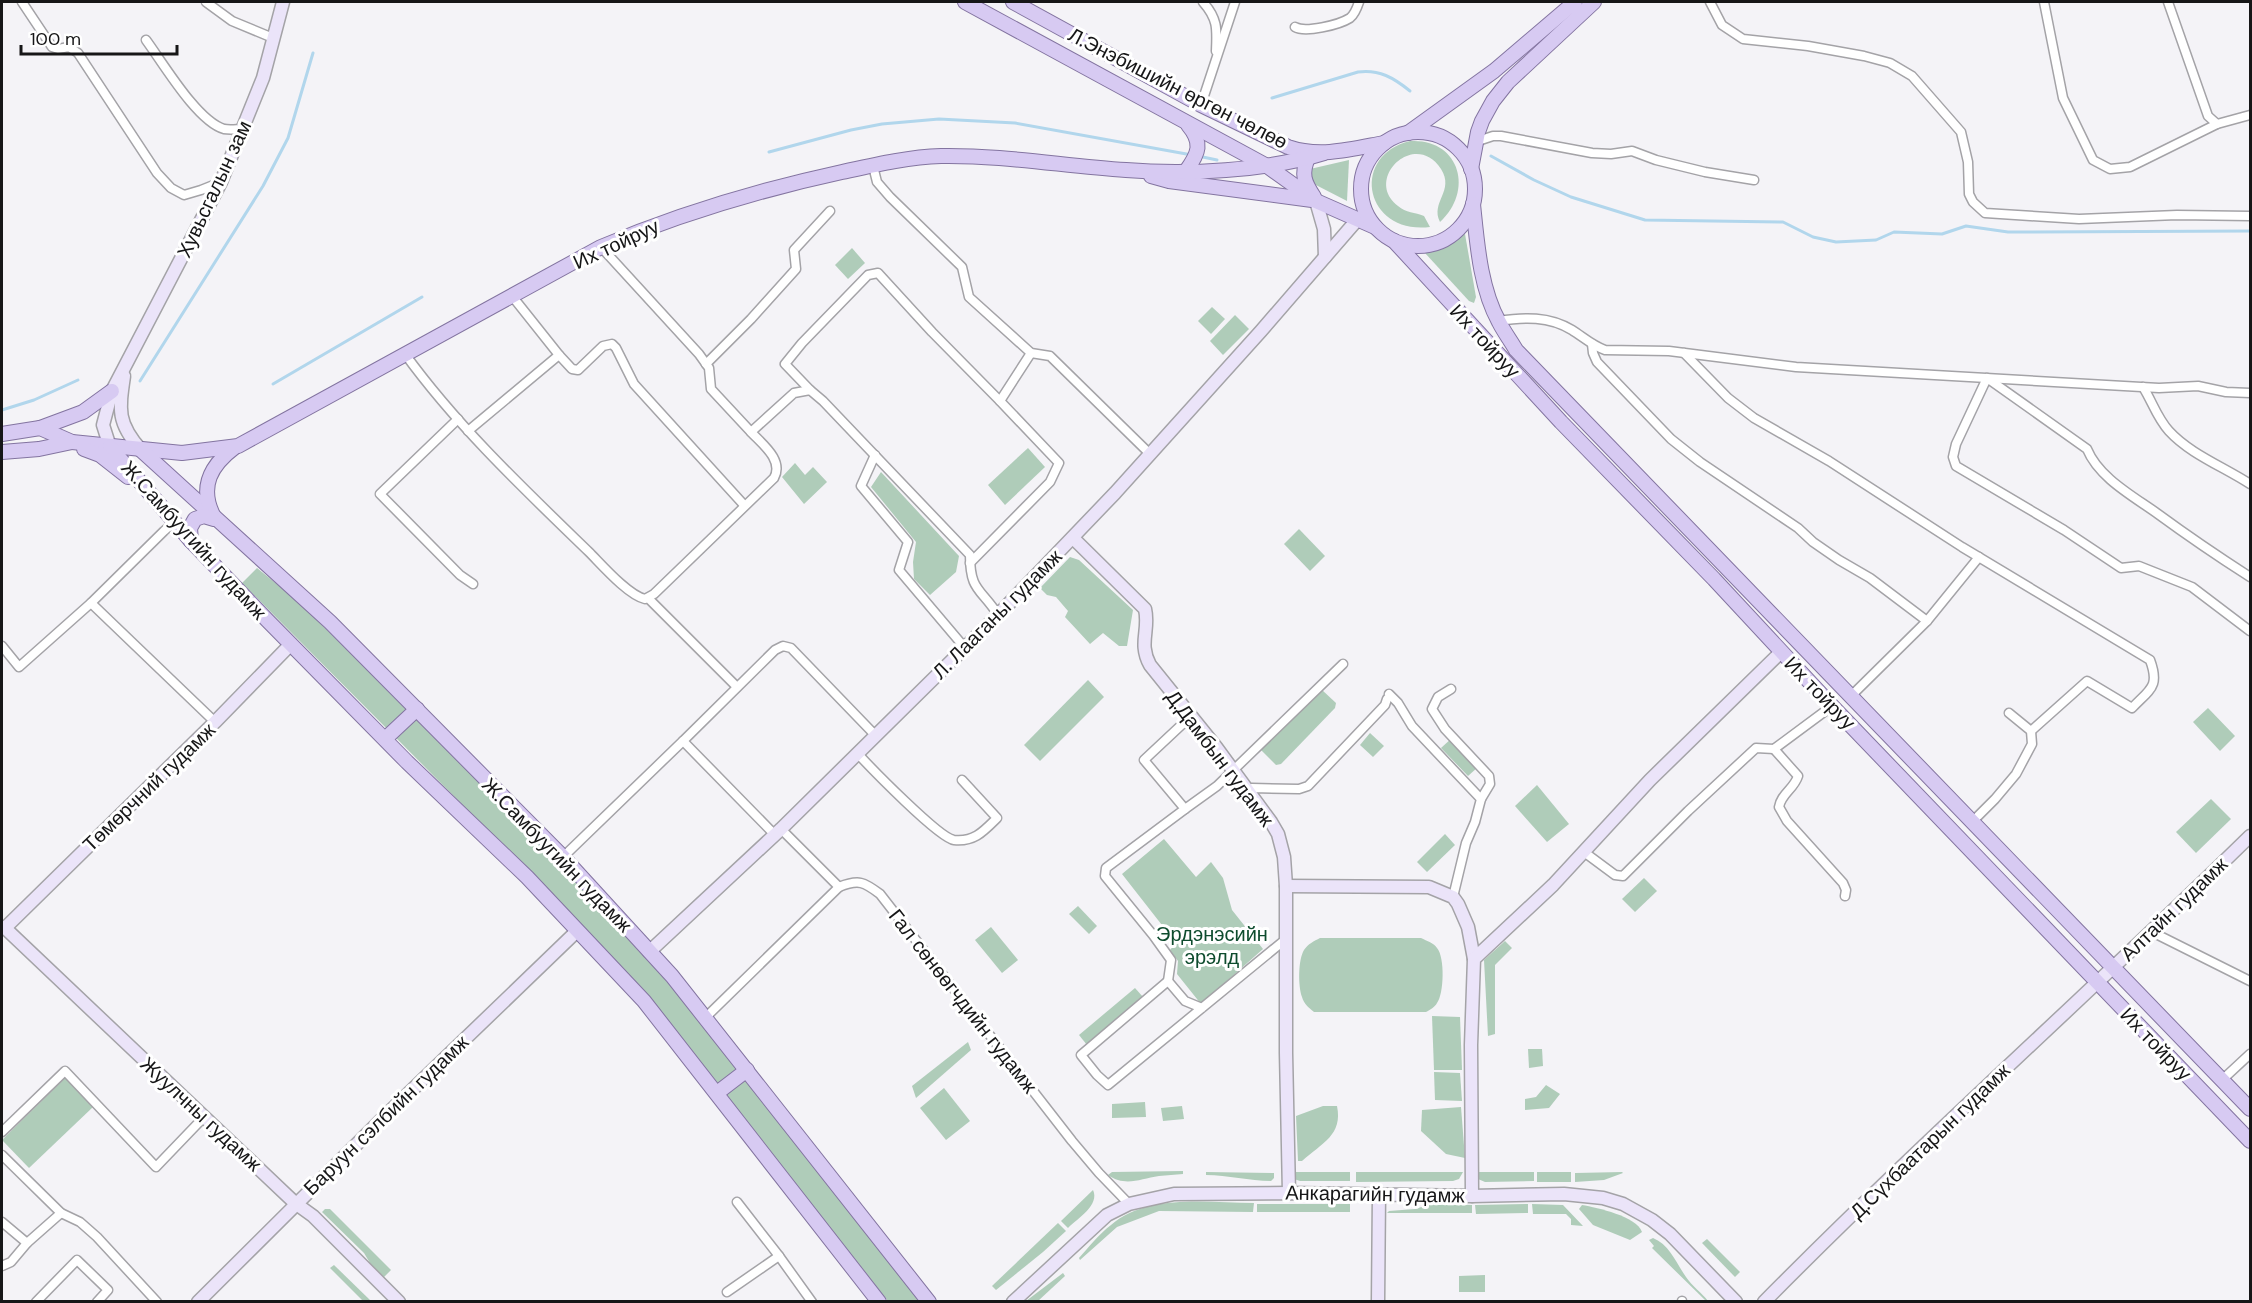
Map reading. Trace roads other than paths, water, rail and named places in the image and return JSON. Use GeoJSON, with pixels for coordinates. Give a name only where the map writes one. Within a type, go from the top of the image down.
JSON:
{"type":"FeatureCollection","features":[{"type":"Feature","properties":{"kind":"main road","name":"Хувьсгалын зам"},"geometry":{"type":"LineString","coordinates":[[110,447],[103,425],[112,391],[221,182],[263,78],[283,2]]}},
{"type":"Feature","properties":{"kind":"main road","name":"Л.Энэбишийн өргөн чөлөө"},"geometry":{"type":"LineString","coordinates":[[965,2],[1267,166]]}},
{"type":"Feature","properties":{"kind":"main road","name":"Л.Энэбишийн өргөн чөлөө"},"geometry":{"type":"LineString","coordinates":[[1012,2],[1202,105],[1288,147],[1299,151],[1324,153],[1384,143]]}},
{"type":"Feature","properties":{"kind":"main road"},"geometry":{"type":"LineString","coordinates":[[1575,2],[1494,71],[1408,133],[1384,143],[1371,156],[1363,173],[1361,192],[1365,210],[1375,227],[1394,241],[1410,246],[1427,246],[1443,241],[1456,232],[1467,219],[1473,204],[1475,186],[1472,169],[1475,142],[1482,120],[1508,82],[1594,2]]}},
{"type":"Feature","properties":{"kind":"main road"},"geometry":{"type":"LineString","coordinates":[[1186,123],[1195,133],[1198,147],[1197,154],[1186,171]]}},
{"type":"Feature","properties":{"kind":"main road"},"geometry":{"type":"LineString","coordinates":[[1408,133],[1421,132],[1446,140],[1457,147],[1472,169]]}},
{"type":"Feature","properties":{"kind":"main road"},"geometry":{"type":"LineString","coordinates":[[1267,166],[1324,153]]}},
{"type":"Feature","properties":{"kind":"main road","name":"Их тойруу"},"geometry":{"type":"LineString","coordinates":[[110,447],[182,453],[238,446],[601,248],[650,226],[708,206],[798,181],[873,166],[938,156],[970,156],[1128,170],[1186,171],[1267,166],[1316,201],[1375,227]]}},
{"type":"Feature","properties":{"kind":"main road"},"geometry":{"type":"LineString","coordinates":[[1308,158],[1303,170],[1304,182],[1316,201],[1324,229],[1325,257]]}},
{"type":"Feature","properties":{"kind":"main road","name":"Их тойруу"},"geometry":{"type":"LineString","coordinates":[[1128,170],[1169,181],[1316,201]]}},
{"type":"Feature","properties":{"kind":"main road","name":"Их тойруу"},"geometry":{"type":"LineString","coordinates":[[1473,204],[1485,283],[1498,321],[1516,350],[2250,1109]]}},
{"type":"Feature","properties":{"kind":"main road","name":"Л. Лааганы гудамж"},"geometry":{"type":"LineString","coordinates":[[649,951],[778,832],[1073,538],[1261,332],[1357,220]]}},
{"type":"Feature","properties":{"kind":"main road","name":"Их тойруу"},"geometry":{"type":"LineString","coordinates":[[1394,241],[1546,406],[2250,1141]]}},
{"type":"Feature","properties":{"kind":"main road"},"geometry":{"type":"LineString","coordinates":[[125,369],[120,406],[121,417],[128,435],[141,450]]}},
{"type":"Feature","properties":{"kind":"main road"},"geometry":{"type":"LineString","coordinates":[[2,434],[40,428],[83,412],[112,391]]}},
{"type":"Feature","properties":{"kind":"main road"},"geometry":{"type":"LineString","coordinates":[[40,428],[100,455],[150,493]]}},
{"type":"Feature","properties":{"kind":"main road"},"geometry":{"type":"LineString","coordinates":[[2,452],[39,450],[72,442],[110,447]]}},
{"type":"Feature","properties":{"kind":"main road"},"geometry":{"type":"LineString","coordinates":[[216,520],[208,498],[209,480],[216,464],[238,446]]}},
{"type":"Feature","properties":{"kind":"main road","name":"Ж.Самбуугийн гудамж"},"geometry":{"type":"LineString","coordinates":[[110,447],[191,542],[385,739],[527,877],[644,1000],[879,1302]]}},
{"type":"Feature","properties":{"kind":"main road","name":"Ж.Самбуугийн гудамж"},"geometry":{"type":"LineString","coordinates":[[141,450],[216,520],[290,584],[563,857],[649,951],[705,1018],[929,1302]]}},
{"type":"Feature","properties":{"kind":"main road"},"geometry":{"type":"LineString","coordinates":[[191,542],[190,528],[195,519],[204,516],[216,520]]}},
{"type":"Feature","properties":{"kind":"main road","name":"Д.Дамбын гудамж"},"geometry":{"type":"LineString","coordinates":[[1073,538],[1145,609],[1147,617],[1144,653],[1150,664],[1233,770],[1278,834],[1284,857],[1286,886],[1289,1193]]}},
{"type":"Feature","properties":{"kind":"main road","name":"Төмөрчний гудамж"},"geometry":{"type":"LineString","coordinates":[[3,927],[215,722],[291,645]]}},
{"type":"Feature","properties":{"kind":"main road"},"geometry":{"type":"LineString","coordinates":[[1474,959],[1553,885],[1650,780],[1781,652]]}},
{"type":"Feature","properties":{"kind":"main road"},"geometry":{"type":"LineString","coordinates":[[385,739],[417,709]]}},
{"type":"Feature","properties":{"kind":"main road","name":"Алтайн гудамж"},"geometry":{"type":"LineString","coordinates":[[2097,981],[2152,932],[2250,836]]}},
{"type":"Feature","properties":{"kind":"main road"},"geometry":{"type":"LineString","coordinates":[[1286,886],[1430,887],[1453,897],[1468,927],[1474,959],[1471,1045],[1472,1196]]}},
{"type":"Feature","properties":{"kind":"main road","name":"Жуулчны гудамж"},"geometry":{"type":"LineString","coordinates":[[3,927],[295,1203],[313,1216],[399,1302]]}},
{"type":"Feature","properties":{"kind":"main road","name":"Баруун сэлбийн гудамж"},"geometry":{"type":"LineString","coordinates":[[198,1302],[295,1203],[577,931]]}},
{"type":"Feature","properties":{"kind":"main road","name":"Д.Сүхбаатарын гудамж"},"geometry":{"type":"LineString","coordinates":[[1764,1302],[2097,981]]}},
{"type":"Feature","properties":{"kind":"main road"},"geometry":{"type":"LineString","coordinates":[[717,1093],[747,1070]]}},
{"type":"Feature","properties":{"kind":"main road","name":"Анкарагийн гудамж"},"geometry":{"type":"LineString","coordinates":[[1013,1302],[1107,1215],[1129,1204],[1174,1194],[1289,1193],[1575,1195],[1603,1198],[1623,1204],[1652,1220],[1670,1234],[1737,1302]]}},
{"type":"Feature","properties":{"kind":"main road"},"geometry":{"type":"LineString","coordinates":[[1378,1302],[1379,1194]]}},
{"type":"Feature","properties":{"kind":"street"},"geometry":{"type":"LineString","coordinates":[[22,2],[52,47],[69,48],[78,53],[146,157],[167,184],[176,192],[184,195],[221,182]]}},
{"type":"Feature","properties":{"kind":"street"},"geometry":{"type":"LineString","coordinates":[[206,2],[232,21],[273,38]]}},
{"type":"Feature","properties":{"kind":"street"},"geometry":{"type":"LineString","coordinates":[[1203,2],[1214,17],[1217,28],[1216,58]]}},
{"type":"Feature","properties":{"kind":"street"},"geometry":{"type":"LineString","coordinates":[[1202,105],[1235,2]]}},
{"type":"Feature","properties":{"kind":"street"},"geometry":{"type":"LineString","coordinates":[[1295,27],[1306,31],[1349,18],[1356,11],[1359,2]]}},
{"type":"Feature","properties":{"kind":"street"},"geometry":{"type":"LineString","coordinates":[[1710,2],[1722,24],[1743,39],[1808,46],[1864,56],[1890,63],[1912,76],[1961,132],[1968,162],[1969,194],[1973,202],[1985,213],[2079,219],[2177,215],[2250,216]]}},
{"type":"Feature","properties":{"kind":"street"},"geometry":{"type":"LineString","coordinates":[[2044,2],[2063,98],[2093,160],[2110,169],[2130,167],[2217,124],[2232,122],[2250,115]]}},
{"type":"Feature","properties":{"kind":"street"},"geometry":{"type":"LineString","coordinates":[[2168,2],[2208,116],[2217,124]]}},
{"type":"Feature","properties":{"kind":"street"},"geometry":{"type":"LineString","coordinates":[[146,40],[183,92],[203,115],[226,130],[243,129]]}},
{"type":"Feature","properties":{"kind":"street"},"geometry":{"type":"LineString","coordinates":[[1475,142],[1493,136],[1502,136],[1592,153],[1611,154],[1632,151],[1656,160],[1705,172],[1754,180]]}},
{"type":"Feature","properties":{"kind":"street"},"geometry":{"type":"LineString","coordinates":[[873,166],[877,182],[962,267],[969,297],[1031,353],[1050,356],[1149,453]]}},
{"type":"Feature","properties":{"kind":"street"},"geometry":{"type":"LineString","coordinates":[[706,364],[796,269],[794,250],[830,211]]}},
{"type":"Feature","properties":{"kind":"street"},"geometry":{"type":"LineString","coordinates":[[405,354],[468,431],[549,514],[626,587],[639,598],[648,598],[774,478],[777,469],[775,460],[711,389],[710,368],[601,248]]}},
{"type":"Feature","properties":{"kind":"street"},"geometry":{"type":"LineString","coordinates":[[970,563],[1050,482],[1059,464],[878,273],[873,273],[868,275],[802,343],[785,364],[970,555],[970,563],[971,575],[976,591],[998,615]]}},
{"type":"Feature","properties":{"kind":"street"},"geometry":{"type":"LineString","coordinates":[[512,296],[558,356],[572,369],[578,370],[603,346],[612,344],[634,384],[744,505]]}},
{"type":"Feature","properties":{"kind":"street"},"geometry":{"type":"LineString","coordinates":[[1498,321],[1526,318],[1551,321],[1569,328],[1605,350],[1684,353],[1796,367],[2143,387],[2198,386],[2226,392],[2250,393]]}},
{"type":"Feature","properties":{"kind":"street"},"geometry":{"type":"LineString","coordinates":[[1592,344],[1597,362],[1671,439],[1700,462],[1798,528],[1813,542],[1870,578],[1927,621]]}},
{"type":"Feature","properties":{"kind":"street"},"geometry":{"type":"LineString","coordinates":[[1000,401],[1031,353]]}},
{"type":"Feature","properties":{"kind":"street"},"geometry":{"type":"LineString","coordinates":[[1684,353],[1728,398],[1754,418],[1829,460],[1979,557],[2150,660],[2155,674],[2153,687],[2132,708],[2087,681],[2031,731]]}},
{"type":"Feature","properties":{"kind":"street"},"geometry":{"type":"LineString","coordinates":[[468,431],[558,356]]}},
{"type":"Feature","properties":{"kind":"street"},"geometry":{"type":"LineString","coordinates":[[1987,378],[2087,449],[2091,460],[2115,483],[2250,577]]}},
{"type":"Feature","properties":{"kind":"street"},"geometry":{"type":"LineString","coordinates":[[1987,378],[1956,444],[1953,457],[1956,466],[2064,530],[2121,568],[2139,566],[2192,587],[2250,631]]}},
{"type":"Feature","properties":{"kind":"street"},"geometry":{"type":"LineString","coordinates":[[2143,387],[2154,410],[2170,432],[2190,449],[2250,484]]}},
{"type":"Feature","properties":{"kind":"street"},"geometry":{"type":"LineString","coordinates":[[751,432],[794,393],[810,390]]}},
{"type":"Feature","properties":{"kind":"street"},"geometry":{"type":"LineString","coordinates":[[458,419],[380,494],[460,575],[473,584]]}},
{"type":"Feature","properties":{"kind":"street"},"geometry":{"type":"LineString","coordinates":[[875,455],[861,486],[908,542],[899,570],[965,648]]}},
{"type":"Feature","properties":{"kind":"street"},"geometry":{"type":"LineString","coordinates":[[2,646],[19,667],[91,603],[174,522]]}},
{"type":"Feature","properties":{"kind":"street"},"geometry":{"type":"LineString","coordinates":[[1850,697],[1927,621],[1979,557]]}},
{"type":"Feature","properties":{"kind":"street"},"geometry":{"type":"LineString","coordinates":[[648,598],[737,687]]}},
{"type":"Feature","properties":{"kind":"street"},"geometry":{"type":"LineString","coordinates":[[91,603],[215,722]]}},
{"type":"Feature","properties":{"kind":"street"},"geometry":{"type":"LineString","coordinates":[[563,857],[775,650],[783,646],[787,646],[875,735]]}},
{"type":"Feature","properties":{"kind":"street"},"geometry":{"type":"LineString","coordinates":[[1286,939],[1108,1085],[1081,1055],[1168,981],[1171,960],[1154,935],[1105,876],[1106,868],[1216,786],[1343,664]]}},
{"type":"Feature","properties":{"kind":"street"},"geometry":{"type":"LineString","coordinates":[[1451,689],[1438,697],[1432,709],[1445,729],[1489,776],[1490,784],[1481,800],[1466,843],[1453,897]]}},
{"type":"Feature","properties":{"kind":"street"},"geometry":{"type":"LineString","coordinates":[[1248,790],[1252,788],[1299,789],[1308,786],[1385,705],[1388,697],[1398,704],[1412,726],[1481,800]]}},
{"type":"Feature","properties":{"kind":"street"},"geometry":{"type":"LineString","coordinates":[[1584,852],[1615,875],[1623,876],[1756,748],[1774,749],[1832,706]]}},
{"type":"Feature","properties":{"kind":"street"},"geometry":{"type":"LineString","coordinates":[[1972,822],[2016,774],[2032,744],[2031,731],[2009,713]]}},
{"type":"Feature","properties":{"kind":"street"},"geometry":{"type":"LineString","coordinates":[[1185,809],[1144,760],[1191,716]]}},
{"type":"Feature","properties":{"kind":"street"},"geometry":{"type":"LineString","coordinates":[[683,741],[839,887],[705,1018]]}},
{"type":"Feature","properties":{"kind":"street"},"geometry":{"type":"LineString","coordinates":[[1774,749],[1798,776],[1793,788],[1781,799],[1779,807],[1787,821],[1844,883],[1845,896]]}},
{"type":"Feature","properties":{"kind":"street"},"geometry":{"type":"LineString","coordinates":[[858,754],[936,830],[951,840],[974,838],[997,818],[962,780]]}},
{"type":"Feature","properties":{"kind":"street","name":"Гал сөнөөгчдийн гудамж"},"geometry":{"type":"LineString","coordinates":[[839,887],[852,882],[865,883],[880,894],[1072,1141],[1129,1204]]}},
{"type":"Feature","properties":{"kind":"street"},"geometry":{"type":"LineString","coordinates":[[2152,932],[2250,981]]}},
{"type":"Feature","properties":{"kind":"street"},"geometry":{"type":"LineString","coordinates":[[1168,981],[1185,1001],[1202,1008]]}},
{"type":"Feature","properties":{"kind":"street"},"geometry":{"type":"LineString","coordinates":[[2222,1080],[2250,1054]]}},
{"type":"Feature","properties":{"kind":"street"},"geometry":{"type":"LineString","coordinates":[[2,1132],[65,1071],[156,1167],[204,1117]]}},
{"type":"Feature","properties":{"kind":"street"},"geometry":{"type":"LineString","coordinates":[[2,1155],[61,1213],[80,1222],[89,1230],[156,1302]]}},
{"type":"Feature","properties":{"kind":"street"},"geometry":{"type":"LineString","coordinates":[[737,1202],[812,1302]]}},
{"type":"Feature","properties":{"kind":"street"},"geometry":{"type":"LineString","coordinates":[[2,1266],[11,1262],[27,1243],[61,1213]]}},
{"type":"Feature","properties":{"kind":"street"},"geometry":{"type":"LineString","coordinates":[[2,1222],[27,1243]]}},
{"type":"Feature","properties":{"kind":"street"},"geometry":{"type":"LineString","coordinates":[[727,1292],[779,1256]]}},
{"type":"Feature","properties":{"kind":"street"},"geometry":{"type":"LineString","coordinates":[[36,1302],[77,1260],[108,1290],[97,1302]]}},
{"type":"Feature","properties":{"kind":"waterway"},"geometry":{"type":"LineString","coordinates":[[140,381],[263,186],[288,138],[313,53]]}},
{"type":"Feature","properties":{"kind":"waterway"},"geometry":{"type":"LineString","coordinates":[[1272,98],[1366,71],[1386,76],[1410,91]]}},
{"type":"Feature","properties":{"kind":"waterway"},"geometry":{"type":"LineString","coordinates":[[769,152],[851,130],[882,124],[939,119],[1015,123],[1192,155]]}},
{"type":"Feature","properties":{"kind":"waterway"},"geometry":{"type":"LineString","coordinates":[[1198,156],[1217,160]]}},
{"type":"Feature","properties":{"kind":"waterway"},"geometry":{"type":"LineString","coordinates":[[1491,156],[1571,197],[1645,220],[1783,222],[1813,237],[1836,242],[1876,240],[1894,232],[1942,234],[1966,226],[2008,232],[2250,231]]}},
{"type":"Feature","properties":{"kind":"waterway"},"geometry":{"type":"LineString","coordinates":[[273,384],[422,297]]}},
{"type":"Feature","properties":{"kind":"waterway"},"geometry":{"type":"LineString","coordinates":[[2,410],[34,400],[78,380]]}},
{"type":"Feature","properties":{"kind":"park label","name":"Эрдэнэсийн эрэлд"},"geometry":{"type":"Point","coordinates":[1212,946]}}]}
